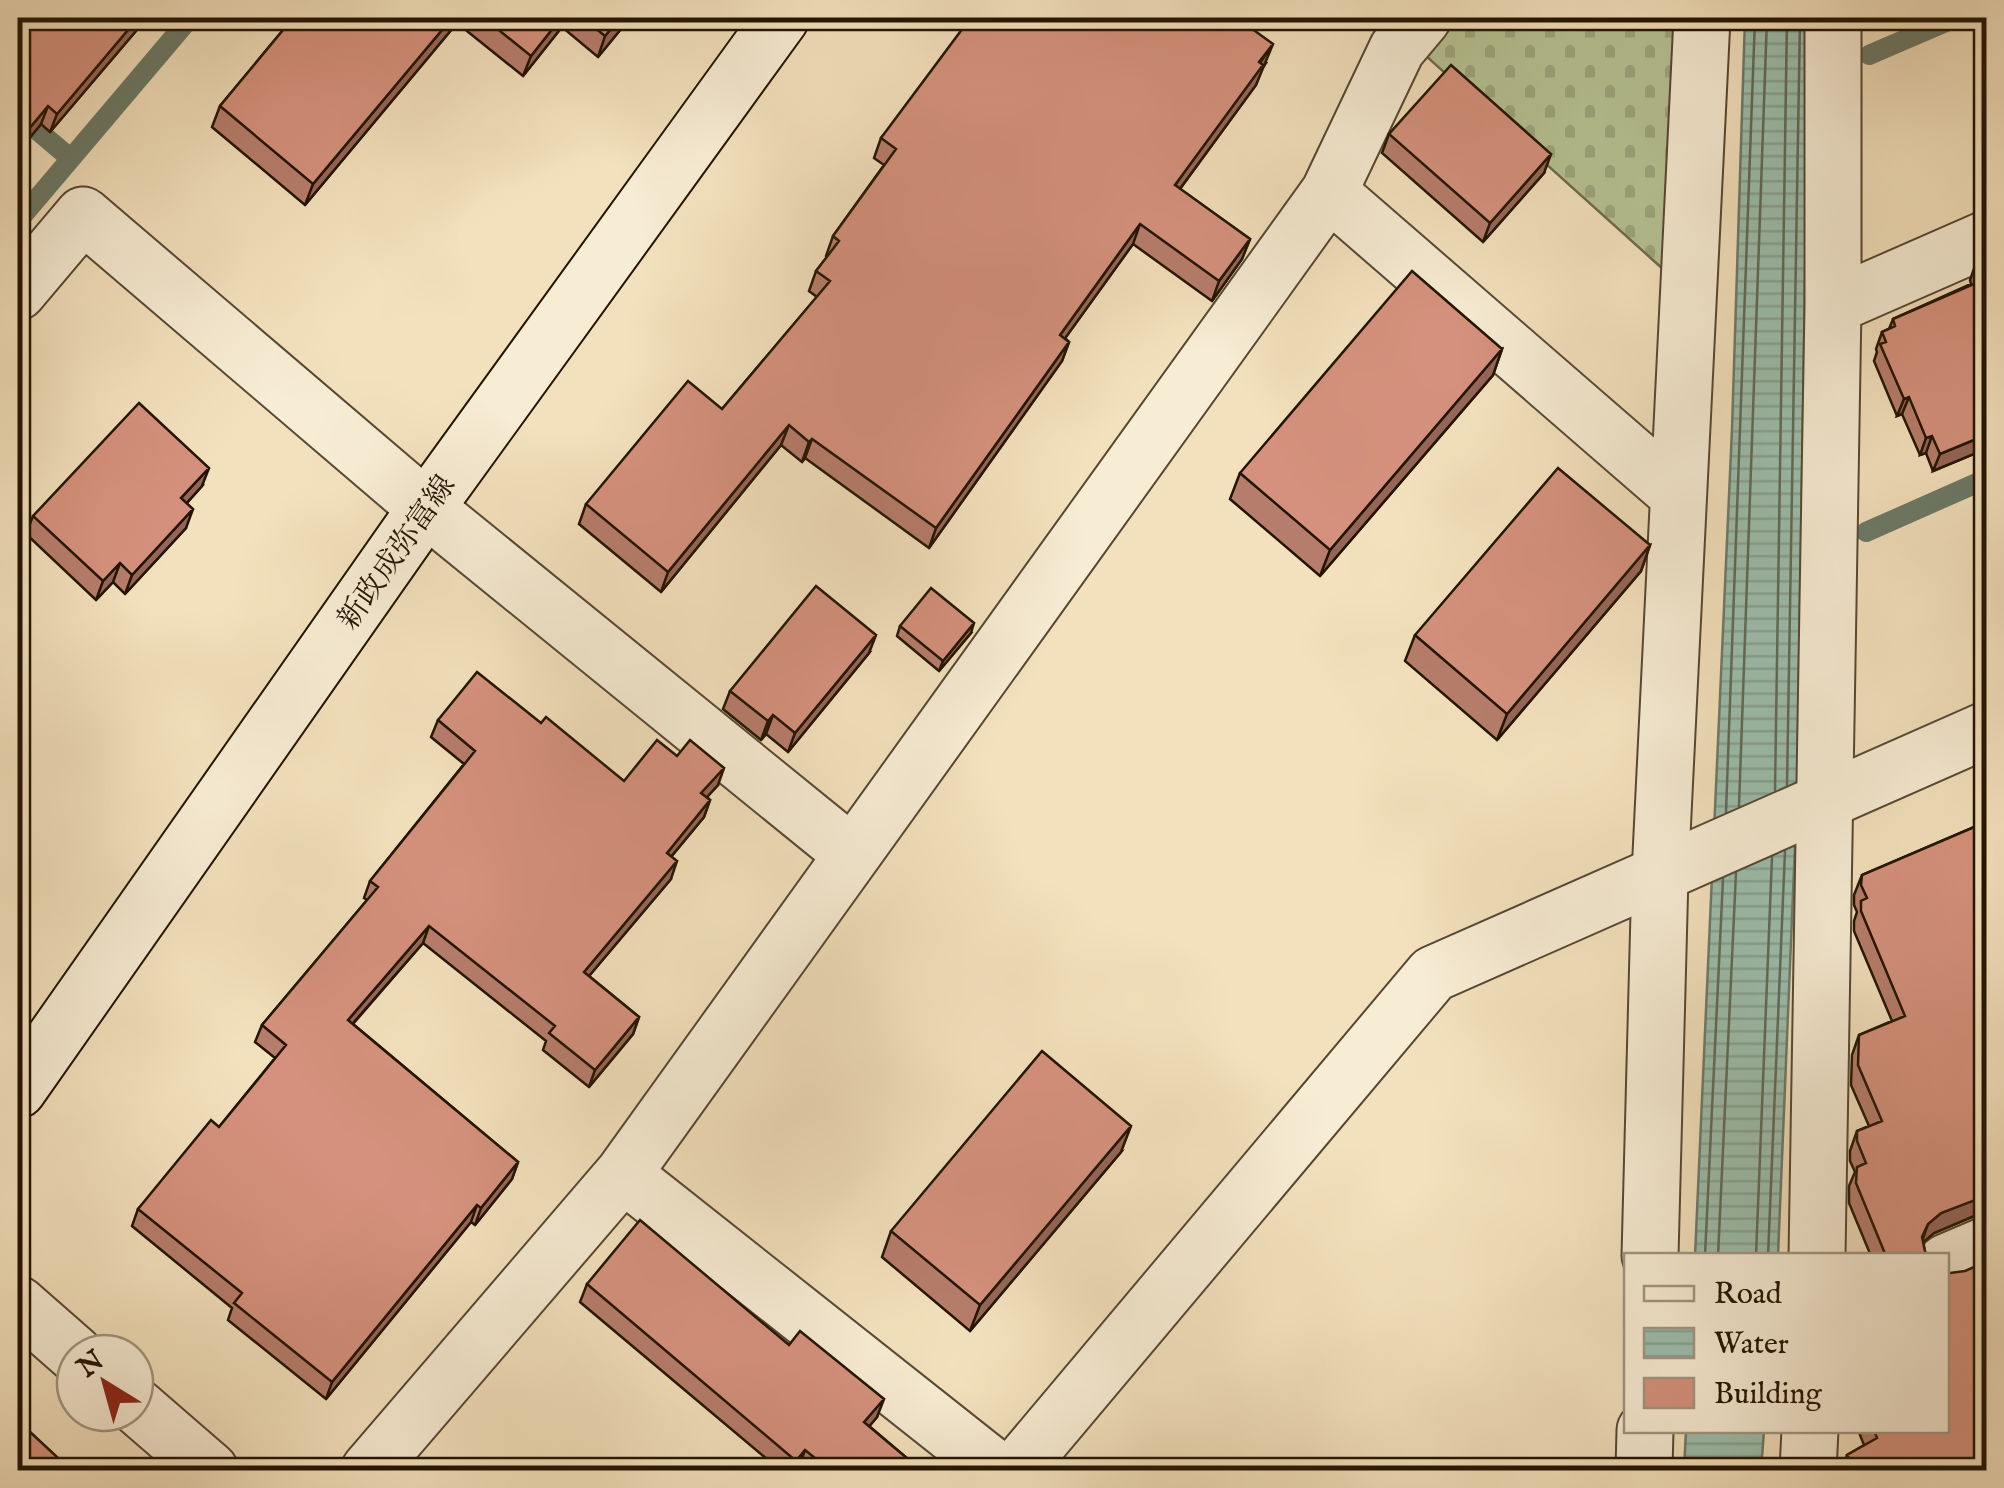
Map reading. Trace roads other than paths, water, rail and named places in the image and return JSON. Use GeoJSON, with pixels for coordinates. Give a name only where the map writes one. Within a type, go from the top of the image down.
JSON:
{"type":"FeatureCollection","features":[{"type":"Feature","properties":{"kind":"street","name":"新政成弥富線"},"geometry":{"type":"LineString","coordinates":[[18,1090],[426,508],[780,18]]}},
{"type":"Feature","properties":{"kind":"street"},"geometry":{"type":"LineString","coordinates":[[368,1470],[623,1174],[1329,192],[1397,50],[1424,18]]}},
{"type":"Feature","properties":{"kind":"street"},"geometry":{"type":"LineString","coordinates":[[1650,1253],[1660,875],[1702,18]]}},
{"type":"Feature","properties":{"kind":"street"},"geometry":{"type":"LineString","coordinates":[[1817,1253],[1833,306],[1833,18]]}},
{"type":"Feature","properties":{"kind":"street"},"geometry":{"type":"LineString","coordinates":[[1329,192],[1677,494]]}},
{"type":"Feature","properties":{"kind":"street"},"geometry":{"type":"LineString","coordinates":[[18,292],[83,215],[426,508],[852,854]]}},
{"type":"Feature","properties":{"kind":"street"},"geometry":{"type":"LineString","coordinates":[[1833,306],[1986,239]]}},
{"type":"Feature","properties":{"kind":"street"},"geometry":{"type":"LineString","coordinates":[[1016,1470],[1433,974],[1986,730]]}},
{"type":"Feature","properties":{"kind":"street"},"geometry":{"type":"LineString","coordinates":[[623,1174],[997,1470]]}},
{"type":"Feature","properties":{"kind":"street"},"geometry":{"type":"LineString","coordinates":[[1949,1261],[1986,1244]]}},
{"type":"Feature","properties":{"kind":"street"},"geometry":{"type":"LineString","coordinates":[[18,1304],[55,1336]]}},
{"type":"Feature","properties":{"kind":"street"},"geometry":{"type":"LineString","coordinates":[[155,1422],[210,1470]]}},
{"type":"Feature","properties":{"kind":"street"},"geometry":{"type":"LineString","coordinates":[[1644,1470],[1646,1433]]}},
{"type":"Feature","properties":{"kind":"street"},"geometry":{"type":"LineString","coordinates":[[1808,1470],[1810,1433]]}},
{"type":"Feature","properties":{"kind":"water"},"geometry":{"type":"Polygon","coordinates":[[[1745,18],[1809,18],[1797,797],[1778,1253],[1695,1253],[1732,429],[1745,18]]]}},
{"type":"Feature","properties":{"kind":"water"},"geometry":{"type":"Polygon","coordinates":[[[1686,1433],[1764,1433],[1761,1470],[1684,1470],[1686,1433]]]}},
{"type":"Feature","properties":{"kind":"waterway"},"geometry":{"type":"LineString","coordinates":[[18,221],[190,18]]}},
{"type":"Feature","properties":{"kind":"waterway"},"geometry":{"type":"LineString","coordinates":[[1869,55],[1955,18]]}},
{"type":"Feature","properties":{"kind":"waterway"},"geometry":{"type":"LineString","coordinates":[[18,114],[70,158]]}},
{"type":"Feature","properties":{"kind":"waterway"},"geometry":{"type":"LineString","coordinates":[[1866,532],[1986,479]]}}]}
